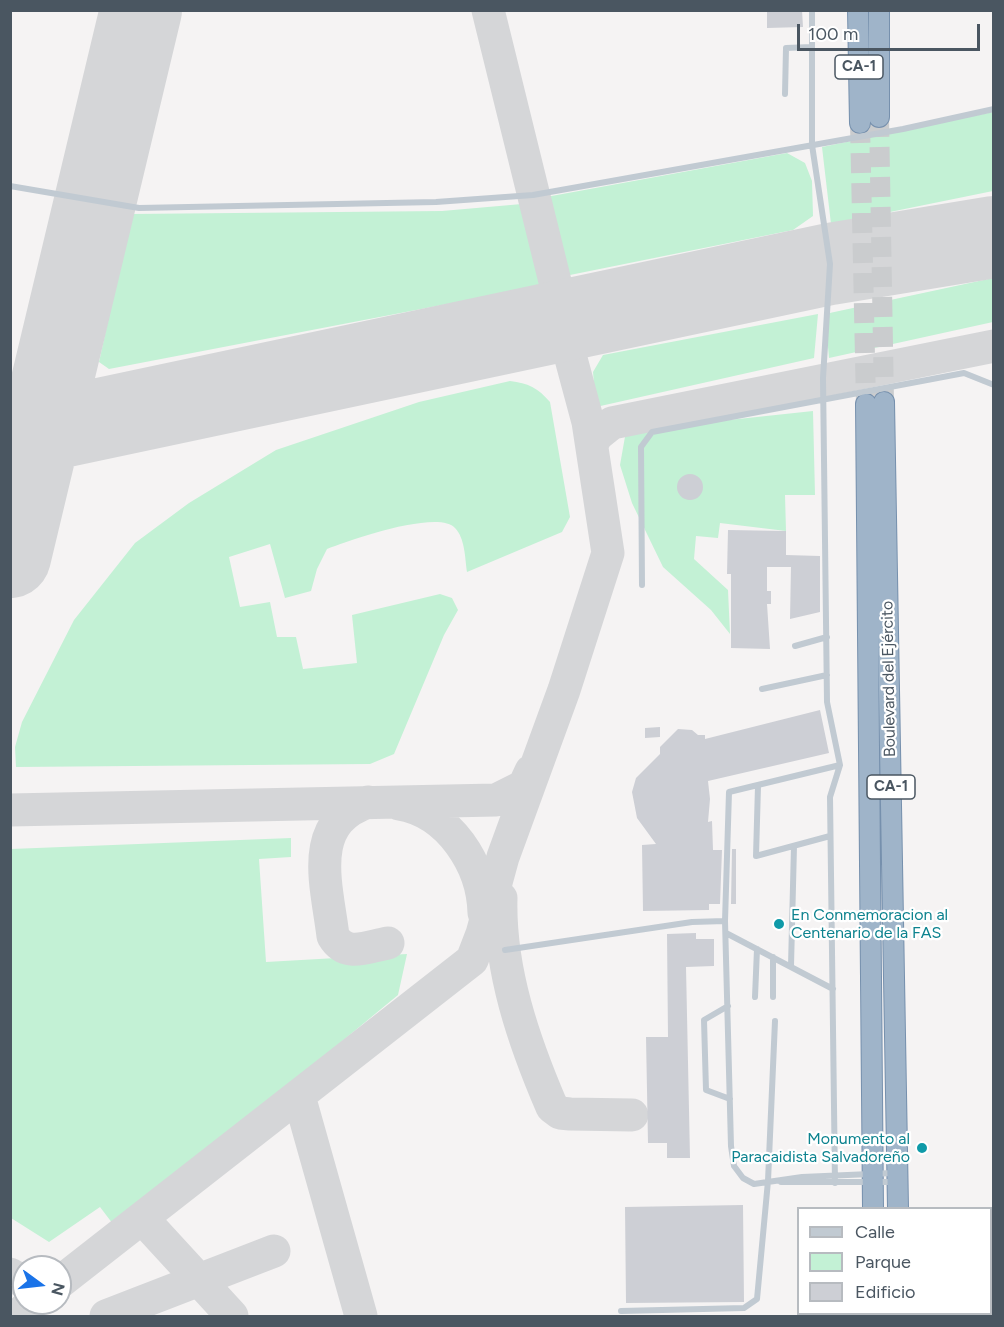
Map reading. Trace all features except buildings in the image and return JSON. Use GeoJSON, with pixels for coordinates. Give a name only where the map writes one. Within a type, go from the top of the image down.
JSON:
{"type":"FeatureCollection","features":[{"type":"Feature","properties":{"kind":"highway","name":"CA-1"},"geometry":{"type":"LineString","coordinates":[[858,10],[860,123]]}},
{"type":"Feature","properties":{"kind":"highway","name":"CA-1"},"geometry":{"type":"LineString","coordinates":[[879,10],[879,117]]}},
{"type":"Feature","properties":{"kind":"highway","name":"Boulevard del Ejército"},"geometry":{"type":"LineString","coordinates":[[873,1207],[875,403],[898,1207]]}},
{"type":"Feature","properties":{"kind":"lane"},"geometry":{"type":"LineString","coordinates":[[812,10],[812,145],[830,264],[823,402],[827,702],[840,765],[830,798],[835,1183]]}},
{"type":"Feature","properties":{"kind":"lane"},"geometry":{"type":"LineString","coordinates":[[785,94],[786,48],[812,47]]}},
{"type":"Feature","properties":{"kind":"lane"},"geometry":{"type":"LineString","coordinates":[[10,186],[139,208],[436,202],[534,195],[812,145],[993,109]]}},
{"type":"Feature","properties":{"kind":"lane"},"geometry":{"type":"LineString","coordinates":[[642,585],[641,447],[652,432],[823,402],[964,373],[993,385]]}},
{"type":"Feature","properties":{"kind":"lane"},"geometry":{"type":"LineString","coordinates":[[795,646],[827,637]]}},
{"type":"Feature","properties":{"kind":"lane"},"geometry":{"type":"LineString","coordinates":[[762,689],[827,675]]}},
{"type":"Feature","properties":{"kind":"lane"},"geometry":{"type":"LineString","coordinates":[[840,765],[729,792],[725,921],[734,1166],[742,1178],[754,1184],[835,1176],[898,1177]]}},
{"type":"Feature","properties":{"kind":"lane"},"geometry":{"type":"LineString","coordinates":[[758,786],[756,856],[830,836]]}},
{"type":"Feature","properties":{"kind":"lane"},"geometry":{"type":"LineString","coordinates":[[791,966],[794,846]]}},
{"type":"Feature","properties":{"kind":"lane"},"geometry":{"type":"LineString","coordinates":[[505,950],[692,922],[725,921]]}},
{"type":"Feature","properties":{"kind":"lane"},"geometry":{"type":"LineString","coordinates":[[726,933],[833,989]]}},
{"type":"Feature","properties":{"kind":"lane"},"geometry":{"type":"LineString","coordinates":[[755,997],[757,949]]}},
{"type":"Feature","properties":{"kind":"lane"},"geometry":{"type":"LineString","coordinates":[[773,957],[773,997]]}},
{"type":"Feature","properties":{"kind":"lane"},"geometry":{"type":"LineString","coordinates":[[728,1006],[705,1020],[705,1079],[706,1090],[730,1099]]}},
{"type":"Feature","properties":{"kind":"lane"},"geometry":{"type":"LineString","coordinates":[[621,1311],[744,1308],[757,1299],[768,1182],[775,1021]]}},
{"type":"Feature","properties":{"kind":"lane"},"geometry":{"type":"LineString","coordinates":[[768,1182],[835,1183],[872,1178]]}},
{"type":"Feature","properties":{"kind":"green space"},"geometry":{"type":"Polygon","coordinates":[[[993,112],[993,191],[831,224],[822,147],[993,112]]]}},
{"type":"Feature","properties":{"kind":"green space"},"geometry":{"type":"Polygon","coordinates":[[[787,153],[805,163],[812,181],[813,216],[793,230],[565,276],[546,197],[787,153]]]}},
{"type":"Feature","properties":{"kind":"green space"},"geometry":{"type":"Polygon","coordinates":[[[522,204],[541,286],[109,369],[99,362],[131,214],[442,211],[522,204]]]}},
{"type":"Feature","properties":{"kind":"green space"},"geometry":{"type":"Polygon","coordinates":[[[993,278],[993,322],[829,358],[825,314],[993,278]]]}},
{"type":"Feature","properties":{"kind":"green space"},"geometry":{"type":"Polygon","coordinates":[[[818,314],[814,358],[596,407],[593,372],[603,355],[818,314]]]}},
{"type":"Feature","properties":{"kind":"green space"},"geometry":{"type":"Polygon","coordinates":[[[510,381],[532,387],[550,402],[570,517],[562,532],[467,572],[463,543],[455,528],[446,523],[431,522],[393,528],[327,549],[317,569],[311,591],[285,598],[270,544],[229,557],[240,607],[270,602],[277,637],[296,637],[303,669],[357,663],[352,615],[440,594],[452,598],[458,610],[444,635],[394,754],[370,764],[16,767],[15,747],[22,722],[74,620],[135,543],[189,503],[276,450],[419,402],[510,381]]]}},
{"type":"Feature","properties":{"kind":"green space"},"geometry":{"type":"Polygon","coordinates":[[[813,411],[815,495],[785,495],[786,531],[720,523],[718,538],[696,536],[694,559],[728,590],[730,634],[711,610],[663,567],[632,503],[620,465],[626,431],[813,411]]]}},
{"type":"Feature","properties":{"kind":"green space"},"geometry":{"type":"Polygon","coordinates":[[[291,838],[291,857],[259,859],[266,962],[407,954],[398,995],[116,1228],[100,1207],[49,1242],[11,1218],[11,849],[291,838]]]}},
{"type":"Feature","properties":{"kind":"taxiway"},"geometry":{"type":"LineString","coordinates":[[488,10],[565,322]]}},
{"type":"Feature","properties":{"kind":"taxiway"},"geometry":{"type":"LineString","coordinates":[[570,355],[572,340],[578,330],[601,315]]}},
{"type":"Feature","properties":{"kind":"taxiway"},"geometry":{"type":"LineString","coordinates":[[72,1273],[472,960],[482,934],[503,857],[564,690],[608,553],[588,422],[570,355],[554,337],[522,331]]}},
{"type":"Feature","properties":{"kind":"taxiway"},"geometry":{"type":"LineString","coordinates":[[592,444],[597,435],[612,423],[994,346]]}},
{"type":"Feature","properties":{"kind":"taxiway"},"geometry":{"type":"LineString","coordinates":[[31,472],[44,445],[65,427]]}},
{"type":"Feature","properties":{"kind":"taxiway"},"geometry":{"type":"LineString","coordinates":[[10,445],[26,459],[31,472]]}},
{"type":"Feature","properties":{"kind":"taxiway"},"geometry":{"type":"LineString","coordinates":[[10,810],[496,800],[524,786],[531,771]]}},
{"type":"Feature","properties":{"kind":"taxiway"},"geometry":{"type":"LineString","coordinates":[[368,802],[348,812],[336,825],[328,840],[325,858],[327,897],[333,936],[338,943],[350,949],[388,943]]}},
{"type":"Feature","properties":{"kind":"taxiway"},"geometry":{"type":"LineString","coordinates":[[399,804],[417,809],[433,818],[448,829],[460,844],[477,877],[484,913]]}},
{"type":"Feature","properties":{"kind":"taxiway"},"geometry":{"type":"LineString","coordinates":[[501,898],[504,952],[515,1005],[552,1107],[560,1113],[632,1115]]}},
{"type":"Feature","properties":{"kind":"taxiway"},"geometry":{"type":"LineString","coordinates":[[299,1096],[361,1316]]}},
{"type":"Feature","properties":{"kind":"taxiway"},"geometry":{"type":"LineString","coordinates":[[142,1218],[232,1316]]}},
{"type":"Feature","properties":{"kind":"taxiway"},"geometry":{"type":"LineString","coordinates":[[106,1316],[274,1251]]}},
{"type":"Feature","properties":{"kind":"runway"},"geometry":{"type":"LineString","coordinates":[[10,557],[141,10]]}},
{"type":"Feature","properties":{"kind":"runway"},"geometry":{"type":"LineString","coordinates":[[10,438],[830,264],[994,237]]}},
{"type":"Feature","properties":{"kind":"tunnel"},"geometry":{"type":"LineString","coordinates":[[879,117],[884,402]]}},
{"type":"Feature","properties":{"kind":"tunnel"},"geometry":{"type":"LineString","coordinates":[[860,123],[866,404]]}},
{"type":"Feature","properties":{"kind":"place","name":"En Conmemoracion al Centenario de la FAS"},"geometry":{"type":"Point","coordinates":[779,924]}},
{"type":"Feature","properties":{"kind":"place","name":"Monumento al Paracaidista Salvadoreño"},"geometry":{"type":"Point","coordinates":[922,1148]}}]}
